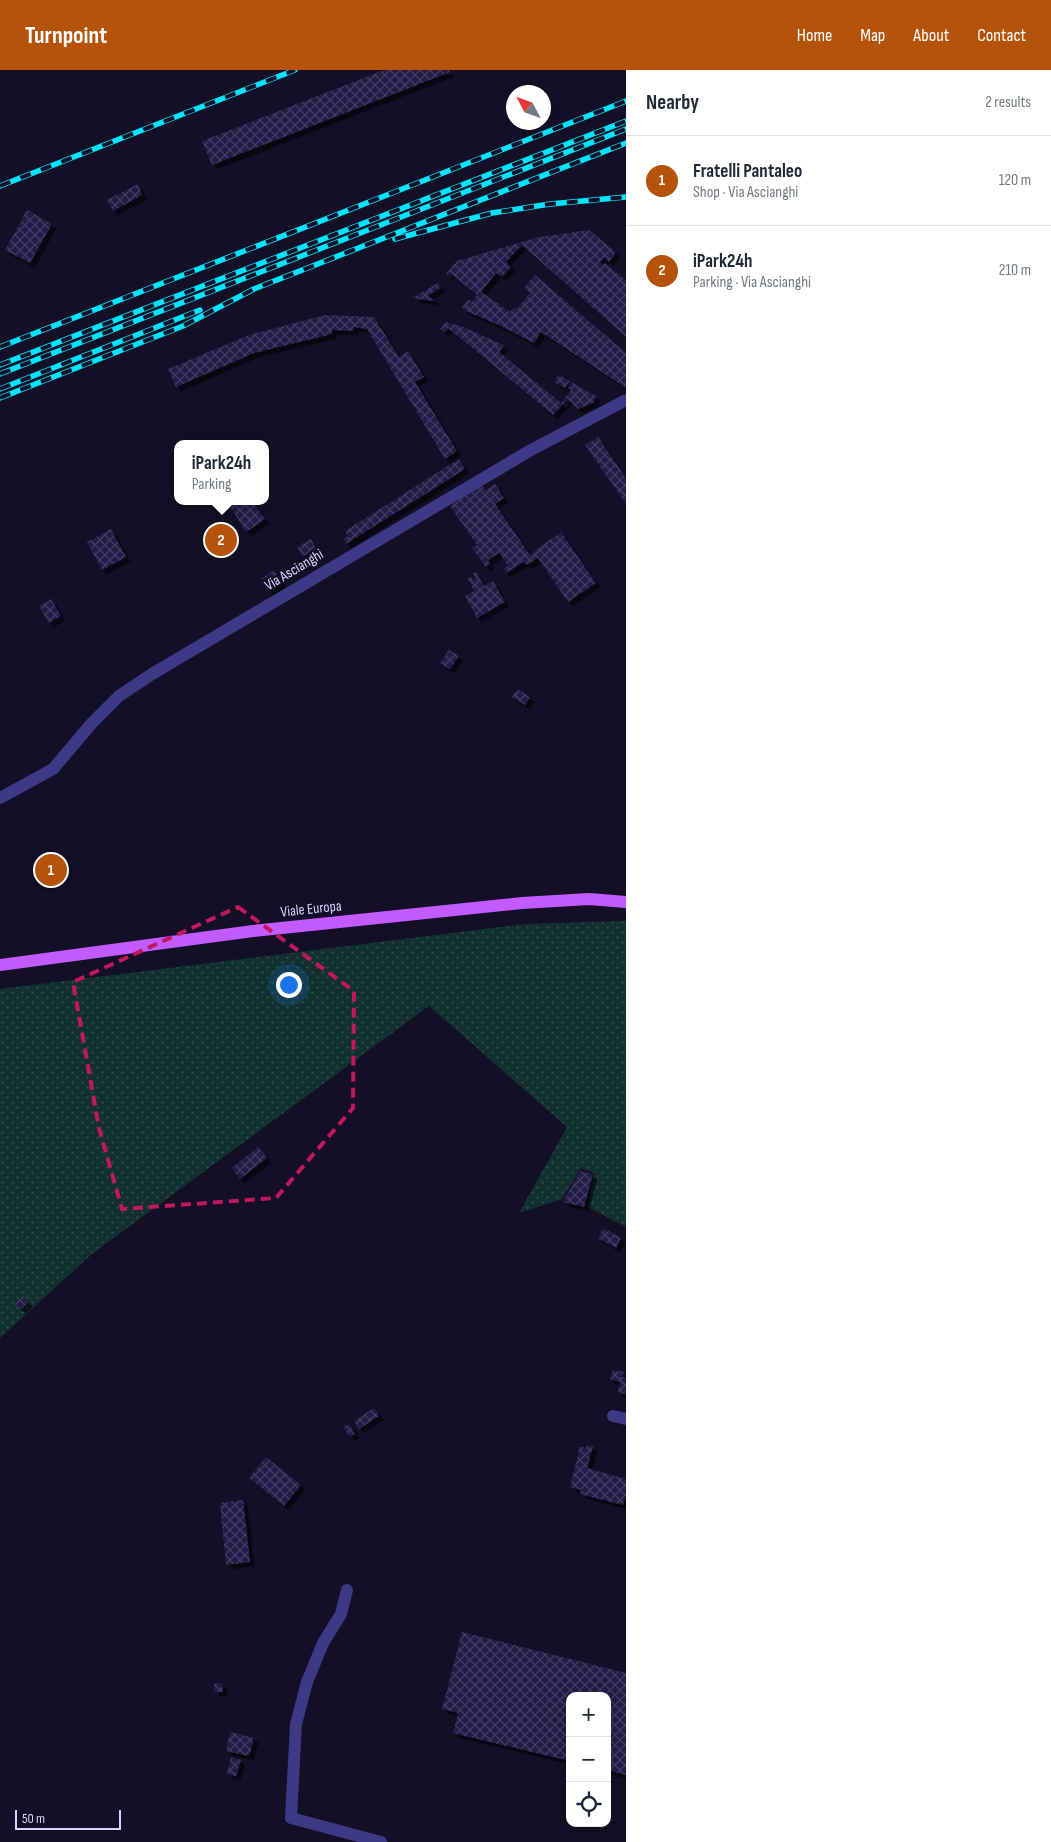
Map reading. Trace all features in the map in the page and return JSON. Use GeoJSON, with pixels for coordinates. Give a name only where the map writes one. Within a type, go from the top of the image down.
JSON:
{"type":"FeatureCollection","features":[{"type":"Feature","properties":{"kind":"main road","name":"Viale Europa"},"geometry":{"type":"LineString","coordinates":[[0,965],[253,931],[522,902],[589,899],[626,902]]}},
{"type":"Feature","properties":{"kind":"street","name":"Via Ascianghi"},"geometry":{"type":"LineString","coordinates":[[0,798],[53,769],[92,723],[119,696],[152,674],[523,455],[626,400]]}},
{"type":"Feature","properties":{"kind":"street"},"geometry":{"type":"LineString","coordinates":[[347,1590],[341,1614],[324,1643],[307,1682],[296,1724],[291,1818],[381,1842]]}},
{"type":"Feature","properties":{"kind":"highlighted area"},"geometry":{"type":"Polygon","coordinates":[[[238,907],[354,991],[353,1108],[276,1198],[122,1209],[99,1128],[73,982],[238,907]]]}},
{"type":"Feature","properties":{"kind":"green space"},"geometry":{"type":"Polygon","coordinates":[[[626,921],[626,1227],[588,1207],[594,1173],[581,1168],[562,1199],[519,1213],[567,1127],[429,1006],[92,1254],[0,1338],[0,989],[525,924],[626,921]]]}},
{"type":"Feature","properties":{"kind":"building"},"geometry":{"type":"Polygon","coordinates":[[[384,70],[449,70],[450,72],[212,165],[202,141],[384,70]]]}},
{"type":"Feature","properties":{"kind":"building"},"geometry":{"type":"Polygon","coordinates":[[[138,184],[142,195],[113,211],[107,200],[138,184]]]}},
{"type":"Feature","properties":{"kind":"building"},"geometry":{"type":"Polygon","coordinates":[[[27,210],[52,224],[30,263],[5,250],[27,210]]]}},
{"type":"Feature","properties":{"kind":"building"},"geometry":{"type":"Polygon","coordinates":[[[589,230],[616,252],[609,262],[604,258],[600,262],[604,265],[605,263],[626,280],[626,337],[522,245],[506,262],[511,267],[502,277],[496,273],[481,292],[510,312],[514,307],[517,309],[530,293],[524,288],[535,275],[626,353],[626,388],[541,332],[534,343],[466,311],[462,308],[468,299],[472,302],[477,295],[450,273],[448,276],[446,274],[457,261],[539,237],[589,230]]]}},
{"type":"Feature","properties":{"kind":"building"},"geometry":{"type":"Polygon","coordinates":[[[438,283],[441,287],[428,296],[433,301],[412,298],[438,283]]]}},
{"type":"Feature","properties":{"kind":"building"},"geometry":{"type":"Polygon","coordinates":[[[325,315],[374,317],[399,357],[408,351],[424,377],[415,382],[457,451],[445,459],[367,329],[354,327],[353,331],[332,330],[332,334],[254,353],[176,387],[168,369],[249,335],[325,315]]]}},
{"type":"Feature","properties":{"kind":"building"},"geometry":{"type":"Polygon","coordinates":[[[446,322],[463,327],[504,345],[499,352],[561,403],[571,390],[568,388],[571,382],[596,396],[595,402],[578,409],[568,399],[553,415],[448,328],[445,332],[440,329],[446,322]]]}},
{"type":"Feature","properties":{"kind":"building"},"geometry":{"type":"Polygon","coordinates":[[[559,375],[570,381],[565,388],[554,382],[559,375]]]}},
{"type":"Feature","properties":{"kind":"building"},"geometry":{"type":"Polygon","coordinates":[[[598,437],[626,478],[626,504],[585,445],[598,437]]]}},
{"type":"Feature","properties":{"kind":"building"},"geometry":{"type":"Polygon","coordinates":[[[459,459],[465,469],[346,544],[343,539],[348,536],[345,531],[459,459]]]}},
{"type":"Feature","properties":{"kind":"building"},"geometry":{"type":"Polygon","coordinates":[[[481,484],[486,490],[495,484],[504,498],[495,504],[530,555],[561,532],[596,583],[568,602],[538,558],[527,565],[524,562],[506,573],[503,569],[508,566],[499,553],[488,560],[490,564],[486,567],[472,548],[477,545],[450,506],[481,484]]]}},
{"type":"Feature","properties":{"kind":"building"},"geometry":{"type":"Polygon","coordinates":[[[255,505],[265,519],[246,532],[231,506],[255,505]]]}},
{"type":"Feature","properties":{"kind":"building"},"geometry":{"type":"Polygon","coordinates":[[[111,529],[126,557],[102,570],[87,542],[111,529]]]}},
{"type":"Feature","properties":{"kind":"building"},"geometry":{"type":"Polygon","coordinates":[[[311,539],[317,550],[303,556],[297,547],[311,539]]]}},
{"type":"Feature","properties":{"kind":"building"},"geometry":{"type":"Polygon","coordinates":[[[274,570],[282,583],[269,591],[261,579],[274,570]]]}},
{"type":"Feature","properties":{"kind":"building"},"geometry":{"type":"Polygon","coordinates":[[[476,572],[484,586],[493,581],[505,602],[477,618],[465,596],[474,591],[468,578],[471,577],[473,580],[476,578],[473,573],[476,572]]]}},
{"type":"Feature","properties":{"kind":"building"},"geometry":{"type":"Polygon","coordinates":[[[51,599],[61,616],[49,623],[39,606],[51,599]]]}},
{"type":"Feature","properties":{"kind":"building"},"geometry":{"type":"Polygon","coordinates":[[[449,650],[459,656],[450,669],[440,663],[449,650]]]}},
{"type":"Feature","properties":{"kind":"building"},"geometry":{"type":"Polygon","coordinates":[[[517,689],[530,697],[525,705],[512,697],[517,689]]]}},
{"type":"Feature","properties":{"kind":"building"},"geometry":{"type":"Polygon","coordinates":[[[258,1147],[267,1158],[240,1179],[232,1168],[258,1147]]]}},
{"type":"Feature","properties":{"kind":"building"},"geometry":{"type":"Polygon","coordinates":[[[580,1171],[593,1174],[584,1207],[563,1202],[580,1171]]]}},
{"type":"Feature","properties":{"kind":"building"},"geometry":{"type":"Polygon","coordinates":[[[603,1228],[621,1238],[616,1248],[598,1238],[603,1228]]]}},
{"type":"Feature","properties":{"kind":"building"},"geometry":{"type":"Polygon","coordinates":[[[23,1296],[28,1302],[21,1309],[15,1304],[23,1296]]]}},
{"type":"Feature","properties":{"kind":"building"},"geometry":{"type":"Polygon","coordinates":[[[613,1370],[624,1372],[622,1377],[626,1377],[626,1394],[618,1392],[620,1382],[610,1379],[613,1370]]]}},
{"type":"Feature","properties":{"kind":"building"},"geometry":{"type":"Polygon","coordinates":[[[374,1408],[379,1416],[359,1429],[354,1421],[374,1408]]]}},
{"type":"Feature","properties":{"kind":"building"},"geometry":{"type":"Polygon","coordinates":[[[349,1424],[355,1434],[350,1437],[343,1427],[349,1424]]]}},
{"type":"Feature","properties":{"kind":"building"},"geometry":{"type":"Polygon","coordinates":[[[587,1445],[593,1446],[587,1468],[626,1479],[626,1495],[623,1505],[580,1494],[581,1490],[570,1487],[580,1446],[586,1448],[587,1445]]]}},
{"type":"Feature","properties":{"kind":"building"},"geometry":{"type":"Polygon","coordinates":[[[266,1457],[301,1485],[284,1506],[249,1478],[266,1457]]]}},
{"type":"Feature","properties":{"kind":"building"},"geometry":{"type":"Polygon","coordinates":[[[243,1500],[250,1562],[226,1565],[220,1503],[243,1500]]]}},
{"type":"Feature","properties":{"kind":"building"},"geometry":{"type":"Polygon","coordinates":[[[462,1632],[626,1673],[626,1775],[611,1771],[611,1692],[566,1692],[566,1760],[453,1733],[458,1713],[442,1709],[462,1632]]]}},
{"type":"Feature","properties":{"kind":"building"},"geometry":{"type":"Polygon","coordinates":[[[222,1683],[223,1692],[214,1692],[214,1684],[222,1683]]]}},
{"type":"Feature","properties":{"kind":"building"},"geometry":{"type":"Polygon","coordinates":[[[230,1732],[254,1738],[249,1756],[226,1751],[230,1732]]]}},
{"type":"Feature","properties":{"kind":"building"},"geometry":{"type":"Polygon","coordinates":[[[231,1757],[241,1760],[236,1776],[227,1774],[231,1757]]]}},
{"type":"Feature","properties":{"kind":"railway"},"geometry":{"type":"LineString","coordinates":[[0,186],[295,70]]}},
{"type":"Feature","properties":{"kind":"railway"},"geometry":{"type":"LineString","coordinates":[[0,347],[626,101]]}},
{"type":"Feature","properties":{"kind":"railway"},"geometry":{"type":"LineString","coordinates":[[0,365],[626,121]]}},
{"type":"Feature","properties":{"kind":"railway"},"geometry":{"type":"LineString","coordinates":[[0,374],[626,129]]}},
{"type":"Feature","properties":{"kind":"railway"},"geometry":{"type":"LineString","coordinates":[[0,398],[183,326],[254,289],[626,143]]}},
{"type":"Feature","properties":{"kind":"railway"},"geometry":{"type":"LineString","coordinates":[[395,239],[492,213],[550,204],[626,197]]}},
{"type":"Feature","properties":{"kind":"railway"},"geometry":{"type":"LineString","coordinates":[[0,389],[200,310]]}},
{"type":"Feature","properties":{"kind":"place","name":"iPark24h"},"geometry":{"type":"Point","coordinates":[221,540]}},
{"type":"Feature","properties":{"kind":"place","name":"Fratelli Pantaleo"},"geometry":{"type":"Point","coordinates":[51,870]}}]}
